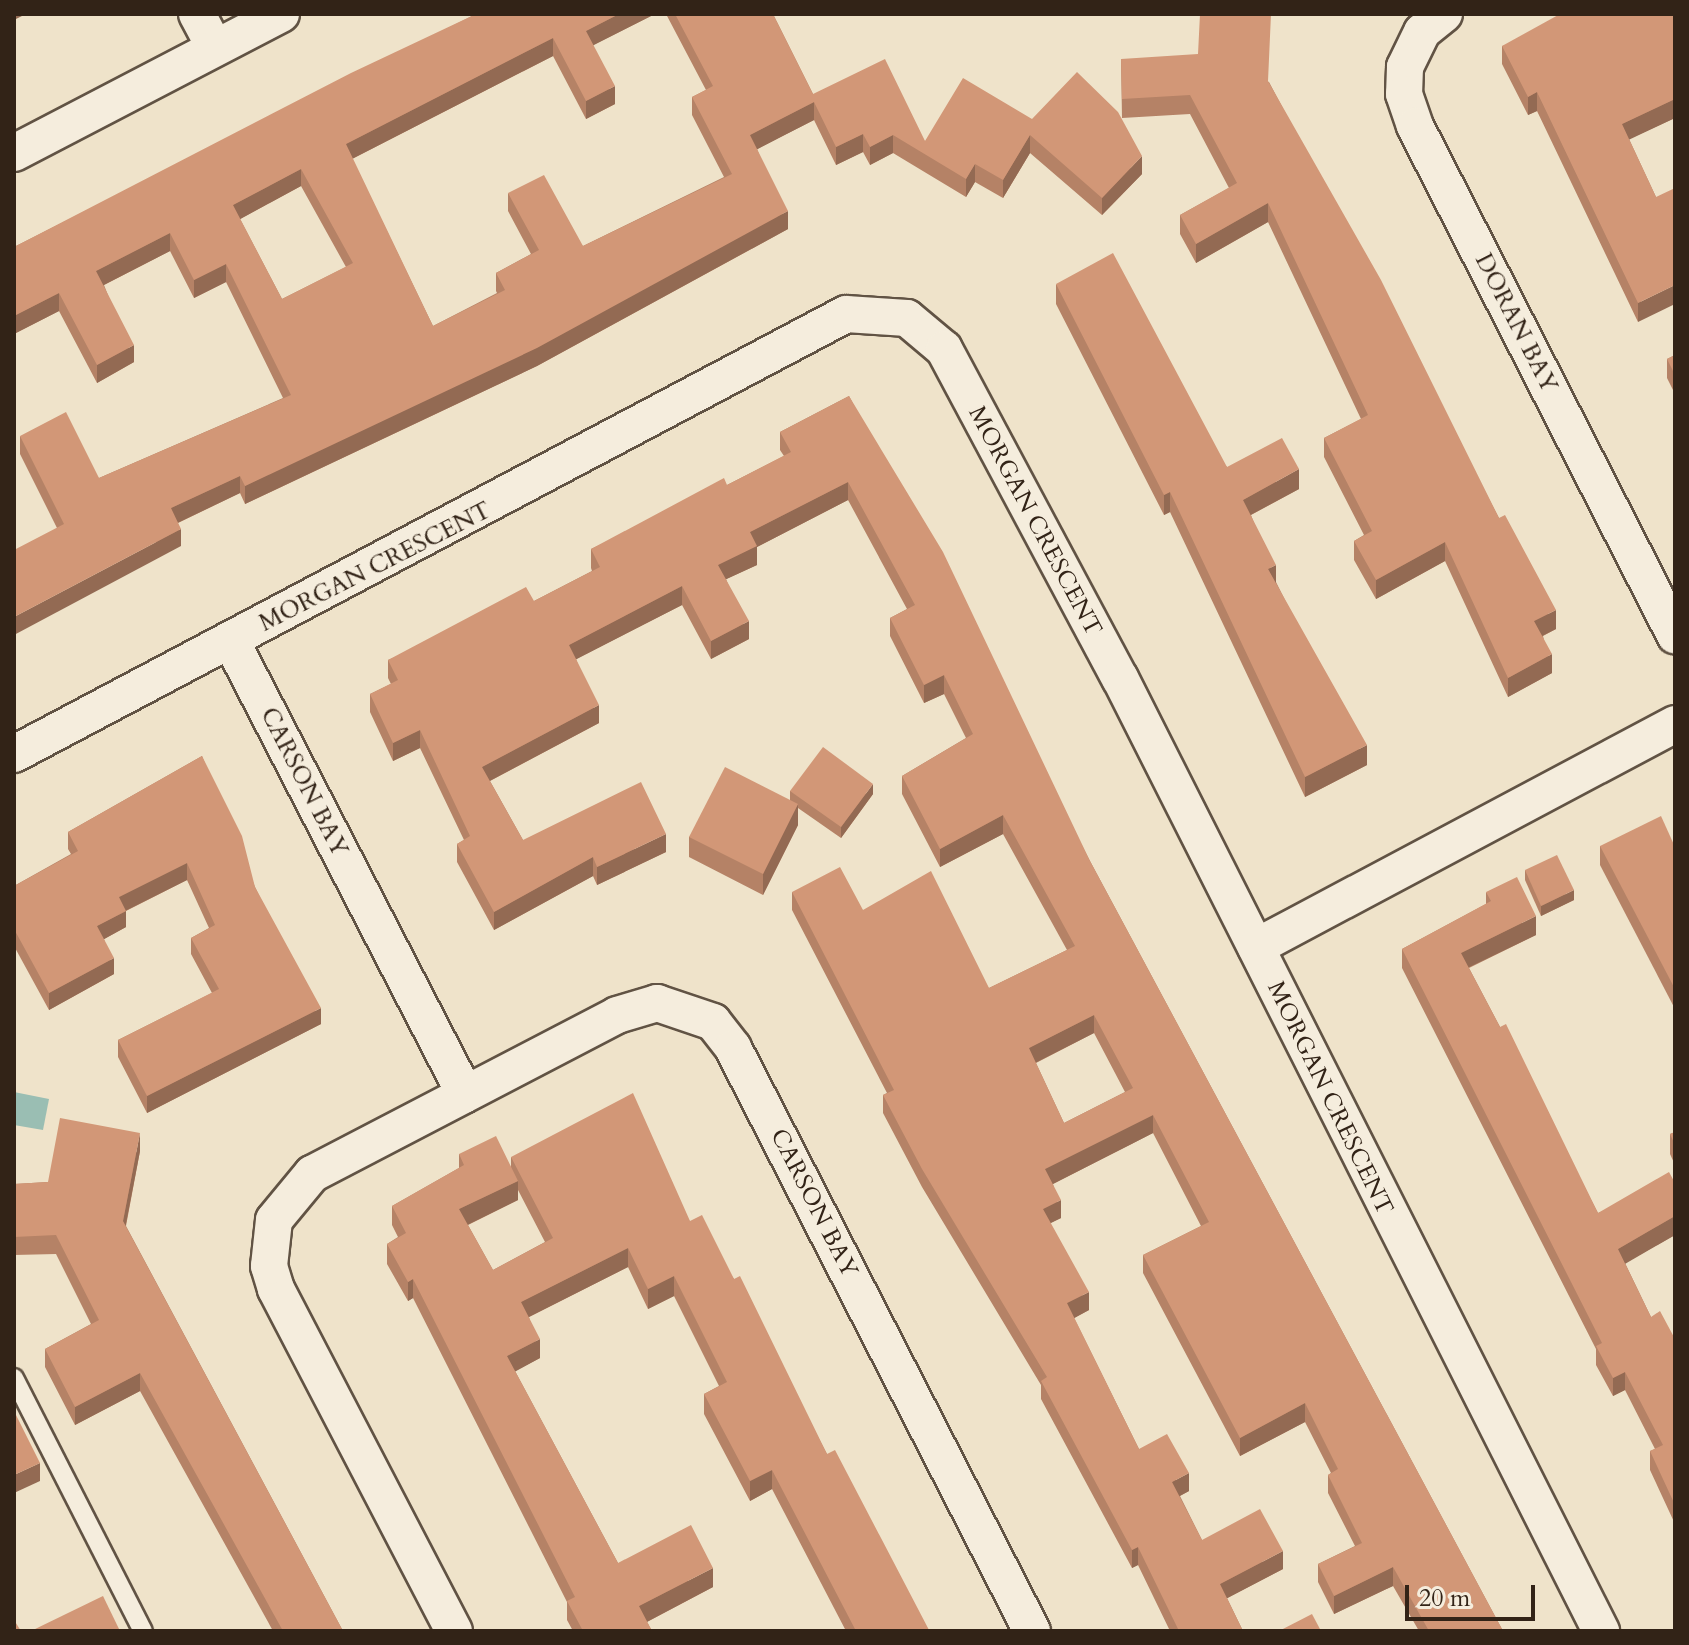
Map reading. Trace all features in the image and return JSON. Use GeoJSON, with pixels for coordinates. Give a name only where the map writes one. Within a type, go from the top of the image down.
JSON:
{"type":"FeatureCollection","features":[{"type":"Feature","properties":{"kind":"street"},"geometry":{"type":"LineString","coordinates":[[197,14],[215,48]]}},
{"type":"Feature","properties":{"kind":"street"},"geometry":{"type":"LineString","coordinates":[[14,153],[281,14]]}},
{"type":"Feature","properties":{"kind":"street","name":"DORAN BAY"},"geometry":{"type":"LineString","coordinates":[[1444,14],[1422,32],[1405,67],[1404,94],[1415,126],[1675,635]]}},
{"type":"Feature","properties":{"kind":"street","name":"MORGAN CRESCENT"},"geometry":{"type":"LineString","coordinates":[[14,754],[846,314],[907,318],[944,349],[1256,947],[1601,1631]]}},
{"type":"Feature","properties":{"kind":"street","name":"CARSON BAY"},"geometry":{"type":"LineString","coordinates":[[231,641],[465,1094]]}},
{"type":"Feature","properties":{"kind":"street"},"geometry":{"type":"LineString","coordinates":[[1256,947],[1675,724]]}},
{"type":"Feature","properties":{"kind":"street","name":"CARSON BAY"},"geometry":{"type":"LineString","coordinates":[[454,1631],[276,1289],[268,1241],[284,1200],[312,1174],[644,1004],[675,1006],[713,1022],[784,1143],[1032,1631]]}},
{"type":"Feature","properties":{"kind":"lane"},"geometry":{"type":"LineString","coordinates":[[14,1378],[143,1631]]}},
{"type":"Feature","properties":{"kind":"water"},"geometry":{"type":"Polygon","coordinates":[[[14,1092],[49,1099],[43,1130],[14,1125],[14,1092]]]}},
{"type":"Feature","properties":{"kind":"building"},"geometry":{"type":"Polygon","coordinates":[[[476,14],[619,14],[586,31],[615,86],[586,101],[553,38],[346,144],[433,326],[505,290],[496,273],[539,250],[508,193],[544,175],[583,246],[732,174],[692,97],[713,86],[675,14],[773,14],[813,94],[885,59],[925,141],[963,78],[1032,119],[1077,72],[1118,112],[1142,156],[1102,198],[1030,135],[1003,180],[975,164],[966,179],[893,135],[870,147],[863,134],[836,147],[814,102],[750,135],[788,211],[537,348],[245,486],[240,476],[171,508],[181,529],[14,617],[14,550],[64,524],[20,436],[66,412],[99,478],[291,395],[226,264],[194,280],[170,233],[96,271],[134,345],[97,365],[59,293],[14,316],[14,247],[351,73],[476,14]],[[301,169],[233,205],[282,299],[353,263],[301,169]]]}},
{"type":"Feature","properties":{"kind":"building"},"geometry":{"type":"Polygon","coordinates":[[[1200,14],[1271,14],[1268,81],[1381,280],[1499,518],[1505,515],[1556,610],[1534,621],[1552,654],[1508,678],[1445,542],[1376,580],[1354,541],[1372,531],[1324,438],[1368,415],[1268,203],[1196,244],[1180,215],[1237,183],[1190,95],[1122,99],[1121,59],[1198,54],[1200,14]]]}},
{"type":"Feature","properties":{"kind":"building"},"geometry":{"type":"Polygon","coordinates":[[[1560,14],[1675,14],[1675,99],[1622,124],[1656,197],[1675,188],[1675,285],[1638,303],[1537,92],[1528,97],[1502,46],[1560,14]]]}},
{"type":"Feature","properties":{"kind":"building"},"geometry":{"type":"Polygon","coordinates":[[[1113,253],[1227,467],[1282,438],[1299,469],[1243,500],[1276,565],[1268,569],[1367,745],[1305,777],[1170,492],[1164,495],[1056,284],[1113,253]]]}},
{"type":"Feature","properties":{"kind":"building"},"geometry":{"type":"Polygon","coordinates":[[[1675,355],[1675,375],[1667,359],[1675,355]]]}},
{"type":"Feature","properties":{"kind":"building"},"geometry":{"type":"Polygon","coordinates":[[[849,396],[943,552],[1090,861],[1503,1631],[1429,1631],[1393,1567],[1334,1596],[1318,1564],[1362,1543],[1328,1475],[1338,1469],[1305,1403],[1240,1438],[1143,1255],[1209,1222],[1153,1115],[1045,1169],[1061,1200],[1043,1209],[1089,1292],[1067,1303],[1139,1449],[1167,1434],[1189,1473],[1172,1482],[1202,1540],[1260,1509],[1283,1551],[1220,1584],[1243,1631],[1179,1631],[1138,1547],[1132,1550],[1041,1381],[1047,1377],[922,1169],[883,1095],[894,1090],[792,892],[840,867],[863,910],[931,871],[989,988],[1075,946],[1003,815],[940,849],[902,776],[973,734],[944,675],[924,685],[890,618],[915,605],[848,482],[750,532],[757,546],[718,565],[749,621],[711,641],[682,586],[569,645],[599,705],[482,767],[523,840],[641,782],[666,834],[597,867],[593,857],[494,912],[457,844],[470,836],[420,730],[393,743],[370,694],[398,680],[388,660],[526,587],[534,601],[600,567],[591,549],[724,478],[727,485],[791,452],[780,432],[849,396]],[[1094,1015],[1029,1048],[1064,1123],[1133,1088],[1094,1015]]]}},
{"type":"Feature","properties":{"kind":"building"},"geometry":{"type":"Polygon","coordinates":[[[823,747],[873,784],[841,827],[790,791],[823,747]]]}},
{"type":"Feature","properties":{"kind":"building"},"geometry":{"type":"Polygon","coordinates":[[[202,756],[242,836],[255,887],[321,1008],[147,1096],[118,1040],[219,989],[191,938],[215,925],[187,863],[119,897],[126,911],[97,926],[114,958],[49,993],[14,929],[14,886],[78,851],[68,832],[202,756]]]}},
{"type":"Feature","properties":{"kind":"building"},"geometry":{"type":"Polygon","coordinates":[[[725,767],[798,804],[763,874],[689,837],[725,767]]]}},
{"type":"Feature","properties":{"kind":"building"},"geometry":{"type":"Polygon","coordinates":[[[1661,816],[1675,847],[1675,989],[1600,846],[1661,816]]]}},
{"type":"Feature","properties":{"kind":"building"},"geometry":{"type":"Polygon","coordinates":[[[1557,855],[1574,890],[1541,906],[1525,870],[1557,855]]]}},
{"type":"Feature","properties":{"kind":"building"},"geometry":{"type":"Polygon","coordinates":[[[1517,877],[1536,916],[1461,953],[1500,1027],[1506,1024],[1598,1213],[1669,1172],[1675,1183],[1675,1216],[1618,1249],[1651,1317],[1660,1311],[1675,1339],[1675,1505],[1650,1451],[1663,1445],[1625,1372],[1613,1378],[1596,1346],[1602,1343],[1402,949],[1491,901],[1486,892],[1517,877]]]}},
{"type":"Feature","properties":{"kind":"building"},"geometry":{"type":"Polygon","coordinates":[[[633,1093],[690,1221],[702,1215],[734,1279],[740,1276],[827,1454],[835,1450],[929,1630],[856,1631],[772,1470],[750,1481],[704,1394],[727,1382],[674,1276],[648,1289],[628,1248],[521,1302],[540,1339],[507,1356],[618,1563],[691,1525],[713,1568],[639,1606],[652,1631],[583,1631],[567,1601],[575,1597],[413,1279],[408,1282],[387,1244],[406,1233],[392,1206],[464,1165],[459,1154],[496,1136],[518,1181],[459,1209],[493,1270],[553,1238],[511,1157],[633,1093]]]}},
{"type":"Feature","properties":{"kind":"building"},"geometry":{"type":"Polygon","coordinates":[[[60,1118],[140,1133],[123,1221],[343,1631],[283,1631],[140,1373],[75,1407],[45,1349],[99,1320],[56,1235],[14,1237],[14,1184],[48,1182],[60,1118]]]}},
{"type":"Feature","properties":{"kind":"building"},"geometry":{"type":"Polygon","coordinates":[[[14,1411],[40,1463],[14,1475],[14,1411]]]}},
{"type":"Feature","properties":{"kind":"building"},"geometry":{"type":"Polygon","coordinates":[[[103,1596],[120,1631],[31,1631],[103,1596]]]}},
{"type":"Feature","properties":{"kind":"building"},"geometry":{"type":"Polygon","coordinates":[[[1312,1614],[1321,1631],[1279,1631],[1312,1614]]]}}]}
